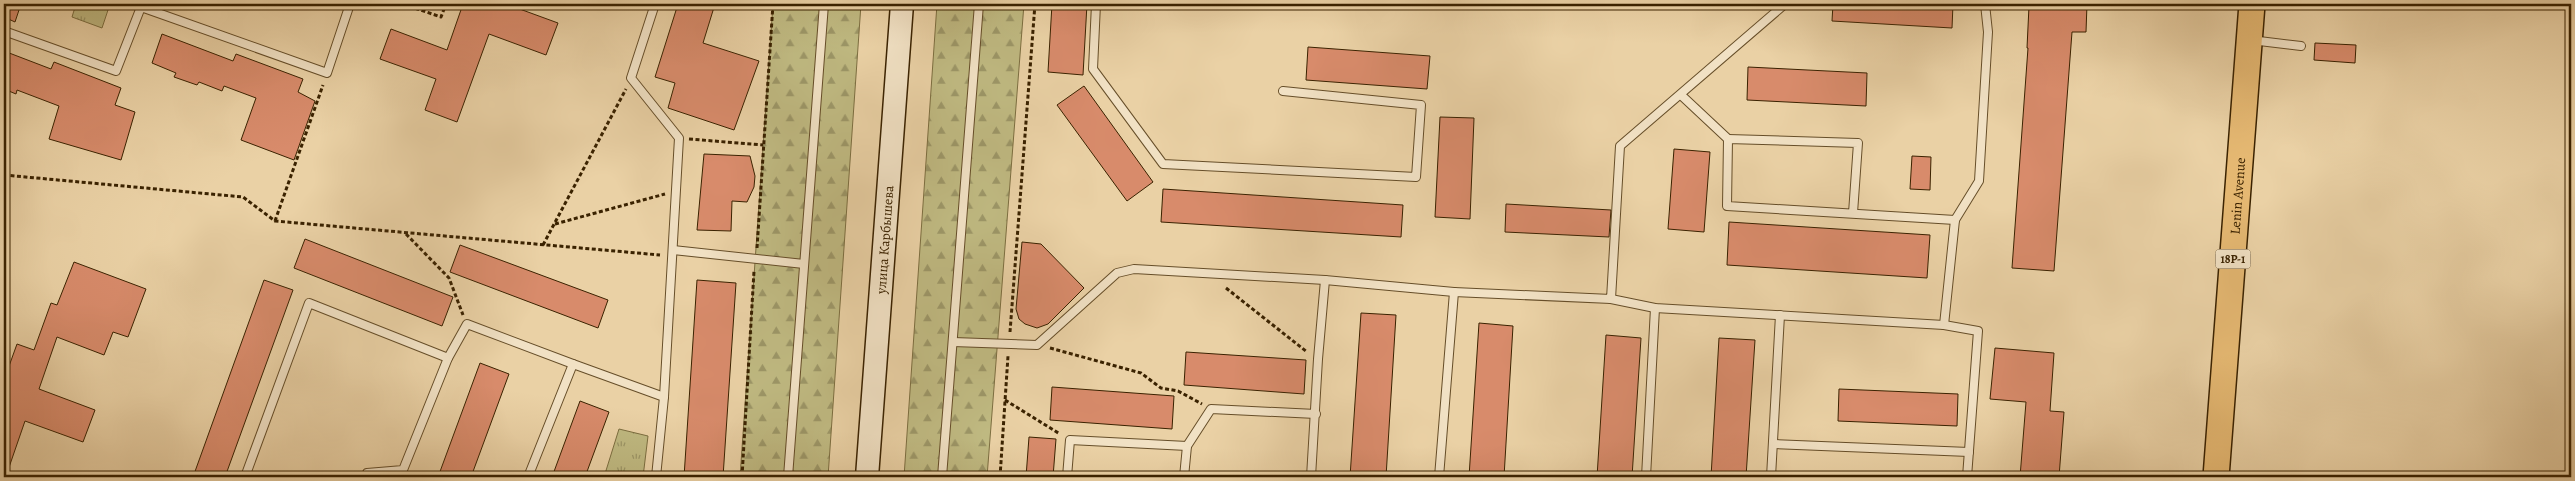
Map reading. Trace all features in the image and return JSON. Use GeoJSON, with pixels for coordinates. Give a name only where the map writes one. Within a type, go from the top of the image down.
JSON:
{"type":"FeatureCollection","features":[{"type":"Feature","properties":{"kind":"main road","name":"Lenin Avenue"},"geometry":{"type":"LineString","coordinates":[[2216,477],[2252,4]]}},
{"type":"Feature","properties":{"kind":"street","name":"улица Карбышева"},"geometry":{"type":"LineString","coordinates":[[867,477],[902,4]]}},
{"type":"Feature","properties":{"kind":"lane"},"geometry":{"type":"LineString","coordinates":[[4,31],[116,71],[141,7],[327,72],[350,4]]}},
{"type":"Feature","properties":{"kind":"lane"},"geometry":{"type":"LineString","coordinates":[[655,4],[631,78],[679,138],[664,397],[656,477]]}},
{"type":"Feature","properties":{"kind":"lane"},"geometry":{"type":"LineString","coordinates":[[788,477],[824,4]]}},
{"type":"Feature","properties":{"kind":"lane"},"geometry":{"type":"LineString","coordinates":[[942,477],[980,4]]}},
{"type":"Feature","properties":{"kind":"lane"},"geometry":{"type":"LineString","coordinates":[[1096,4],[1093,69],[1163,164],[1416,177],[1421,105],[1283,91]]}},
{"type":"Feature","properties":{"kind":"lane"},"geometry":{"type":"LineString","coordinates":[[1611,299],[1620,146],[1681,96],[1785,4]]}},
{"type":"Feature","properties":{"kind":"lane"},"geometry":{"type":"LineString","coordinates":[[1944,325],[1955,220],[1979,181],[1988,32],[1985,4]]}},
{"type":"Feature","properties":{"kind":"lane"},"geometry":{"type":"LineString","coordinates":[[2250,40],[2301,46]]}},
{"type":"Feature","properties":{"kind":"lane"},"geometry":{"type":"LineString","coordinates":[[1681,96],[1728,139],[1858,142],[1854,213]]}},
{"type":"Feature","properties":{"kind":"lane"},"geometry":{"type":"LineString","coordinates":[[1728,139],[1727,206],[1955,220]]}},
{"type":"Feature","properties":{"kind":"lane"},"geometry":{"type":"LineString","coordinates":[[672,253],[804,264]]}},
{"type":"Feature","properties":{"kind":"lane"},"geometry":{"type":"LineString","coordinates":[[952,342],[1038,344],[1117,273],[1134,269],[1325,280],[1454,292],[1611,299],[1655,308],[1944,325],[1978,331],[1967,477]]}},
{"type":"Feature","properties":{"kind":"lane"},"geometry":{"type":"LineString","coordinates":[[1312,477],[1318,360],[1325,280]]}},
{"type":"Feature","properties":{"kind":"lane"},"geometry":{"type":"LineString","coordinates":[[1439,477],[1454,292]]}},
{"type":"Feature","properties":{"kind":"lane"},"geometry":{"type":"LineString","coordinates":[[244,477],[309,302],[448,358]]}},
{"type":"Feature","properties":{"kind":"lane"},"geometry":{"type":"LineString","coordinates":[[1646,477],[1655,308]]}},
{"type":"Feature","properties":{"kind":"lane"},"geometry":{"type":"LineString","coordinates":[[1771,477],[1780,315]]}},
{"type":"Feature","properties":{"kind":"lane"},"geometry":{"type":"LineString","coordinates":[[366,477],[367,473],[403,470],[448,358],[467,324],[664,397]]}},
{"type":"Feature","properties":{"kind":"lane"},"geometry":{"type":"LineString","coordinates":[[528,477],[573,364]]}},
{"type":"Feature","properties":{"kind":"lane"},"geometry":{"type":"LineString","coordinates":[[1184,477],[1187,446],[1211,409],[1316,414]]}},
{"type":"Feature","properties":{"kind":"lane"},"geometry":{"type":"LineString","coordinates":[[1067,477],[1070,440],[1187,446]]}},
{"type":"Feature","properties":{"kind":"lane"},"geometry":{"type":"LineString","coordinates":[[1774,444],[1969,452]]}},
{"type":"Feature","properties":{"kind":"path"},"geometry":{"type":"LineString","coordinates":[[403,4],[441,17],[446,4]]}},
{"type":"Feature","properties":{"kind":"path"},"geometry":{"type":"LineString","coordinates":[[742,477],[773,4]]}},
{"type":"Feature","properties":{"kind":"path"},"geometry":{"type":"LineString","coordinates":[[1000,477],[1035,4]]}},
{"type":"Feature","properties":{"kind":"path"},"geometry":{"type":"LineString","coordinates":[[276,221],[327,72]]}},
{"type":"Feature","properties":{"kind":"path"},"geometry":{"type":"LineString","coordinates":[[543,245],[631,78]]}},
{"type":"Feature","properties":{"kind":"path"},"geometry":{"type":"LineString","coordinates":[[679,138],[763,145]]}},
{"type":"Feature","properties":{"kind":"path"},"geometry":{"type":"LineString","coordinates":[[4,175],[243,197],[276,221],[405,234],[672,253]]}},
{"type":"Feature","properties":{"kind":"path"},"geometry":{"type":"LineString","coordinates":[[554,224],[676,191]]}},
{"type":"Feature","properties":{"kind":"path"},"geometry":{"type":"LineString","coordinates":[[405,234],[450,278],[467,324]]}},
{"type":"Feature","properties":{"kind":"path"},"geometry":{"type":"LineString","coordinates":[[1207,272],[1318,360]]}},
{"type":"Feature","properties":{"kind":"path"},"geometry":{"type":"LineString","coordinates":[[1038,344],[1141,373],[1161,388],[1178,391],[1211,409]]}},
{"type":"Feature","properties":{"kind":"path"},"geometry":{"type":"LineString","coordinates":[[1005,400],[1070,440]]}},
{"type":"Feature","properties":{"kind":"green space"},"geometry":{"type":"Polygon","coordinates":[[[76,4],[110,4],[102,28],[72,17],[76,4]]]}},
{"type":"Feature","properties":{"kind":"green space"},"geometry":{"type":"Polygon","coordinates":[[[773,4],[861,4],[828,477],[740,477],[773,4]]]}},
{"type":"Feature","properties":{"kind":"green space"},"geometry":{"type":"Polygon","coordinates":[[[937,4],[1024,4],[987,477],[904,477],[937,4]]]}},
{"type":"Feature","properties":{"kind":"green space"},"geometry":{"type":"Polygon","coordinates":[[[619,429],[648,436],[643,477],[604,477],[619,429]]]}},
{"type":"Feature","properties":{"kind":"building"},"geometry":{"type":"Polygon","coordinates":[[[4,4],[21,4],[15,22],[4,17],[4,4]]]}},
{"type":"Feature","properties":{"kind":"building"},"geometry":{"type":"Polygon","coordinates":[[[463,4],[506,4],[558,23],[546,55],[489,34],[457,122],[425,110],[436,79],[380,59],[391,29],[447,50],[463,4]]]}},
{"type":"Feature","properties":{"kind":"building"},"geometry":{"type":"Polygon","coordinates":[[[678,4],[715,4],[703,43],[759,61],[734,130],[668,108],[675,83],[655,77],[678,4]]]}},
{"type":"Feature","properties":{"kind":"building"},"geometry":{"type":"Polygon","coordinates":[[[1052,4],[1087,4],[1083,75],[1048,72],[1052,4]]]}},
{"type":"Feature","properties":{"kind":"building"},"geometry":{"type":"Polygon","coordinates":[[[1833,4],[1953,4],[1952,28],[1832,21],[1833,4]]]}},
{"type":"Feature","properties":{"kind":"building"},"geometry":{"type":"Polygon","coordinates":[[[2053,4],[2087,4],[2086,32],[2072,32],[2054,271],[2012,268],[2028,48],[2029,6],[2053,7],[2053,4]]]}},
{"type":"Feature","properties":{"kind":"building"},"geometry":{"type":"Polygon","coordinates":[[[162,34],[233,61],[236,54],[303,79],[298,92],[315,101],[294,160],[241,140],[256,98],[224,86],[222,91],[199,82],[197,85],[174,77],[176,73],[152,63],[162,34]]]}},
{"type":"Feature","properties":{"kind":"building"},"geometry":{"type":"Polygon","coordinates":[[[2315,43],[2356,45],[2355,63],[2314,60],[2315,43]]]}},
{"type":"Feature","properties":{"kind":"building"},"geometry":{"type":"Polygon","coordinates":[[[1308,47],[1430,56],[1427,89],[1306,80],[1308,47]]]}},
{"type":"Feature","properties":{"kind":"building"},"geometry":{"type":"Polygon","coordinates":[[[4,51],[51,69],[54,62],[121,88],[115,105],[135,112],[121,160],[49,139],[59,106],[17,90],[16,94],[4,89],[4,51]]]}},
{"type":"Feature","properties":{"kind":"building"},"geometry":{"type":"Polygon","coordinates":[[[1748,67],[1867,73],[1866,106],[1747,100],[1748,67]]]}},
{"type":"Feature","properties":{"kind":"building"},"geometry":{"type":"Polygon","coordinates":[[[1084,86],[1153,182],[1127,201],[1057,105],[1084,86]]]}},
{"type":"Feature","properties":{"kind":"building"},"geometry":{"type":"Polygon","coordinates":[[[1440,117],[1474,118],[1470,219],[1435,217],[1440,117]]]}},
{"type":"Feature","properties":{"kind":"building"},"geometry":{"type":"Polygon","coordinates":[[[1674,149],[1710,152],[1704,232],[1668,229],[1674,149]]]}},
{"type":"Feature","properties":{"kind":"building"},"geometry":{"type":"Polygon","coordinates":[[[704,154],[750,156],[755,176],[754,187],[747,202],[732,201],[731,231],[697,230],[704,154]]]}},
{"type":"Feature","properties":{"kind":"building"},"geometry":{"type":"Polygon","coordinates":[[[1912,156],[1931,157],[1930,190],[1910,189],[1912,156]]]}},
{"type":"Feature","properties":{"kind":"building"},"geometry":{"type":"Polygon","coordinates":[[[1163,189],[1403,205],[1401,237],[1161,222],[1163,189]]]}},
{"type":"Feature","properties":{"kind":"building"},"geometry":{"type":"Polygon","coordinates":[[[1506,204],[1611,210],[1609,237],[1505,232],[1506,204]]]}},
{"type":"Feature","properties":{"kind":"building"},"geometry":{"type":"Polygon","coordinates":[[[1729,222],[1930,235],[1927,278],[1727,265],[1729,222]]]}},
{"type":"Feature","properties":{"kind":"building"},"geometry":{"type":"Polygon","coordinates":[[[305,239],[453,297],[442,326],[294,268],[305,239]]]}},
{"type":"Feature","properties":{"kind":"building"},"geometry":{"type":"Polygon","coordinates":[[[1022,242],[1041,244],[1084,288],[1048,324],[1037,328],[1025,324],[1019,319],[1016,309],[1022,242]]]}},
{"type":"Feature","properties":{"kind":"building"},"geometry":{"type":"Polygon","coordinates":[[[460,245],[608,300],[598,328],[450,272],[460,245]]]}},
{"type":"Feature","properties":{"kind":"building"},"geometry":{"type":"Polygon","coordinates":[[[74,262],[146,289],[128,337],[113,332],[104,355],[57,337],[39,389],[95,410],[83,442],[25,421],[6,476],[4,475],[4,380],[17,344],[34,350],[51,303],[57,305],[74,262]]]}},
{"type":"Feature","properties":{"kind":"building"},"geometry":{"type":"Polygon","coordinates":[[[264,280],[293,290],[225,477],[193,477],[264,280]]]}},
{"type":"Feature","properties":{"kind":"building"},"geometry":{"type":"Polygon","coordinates":[[[697,280],[736,283],[723,477],[684,477],[697,280]]]}},
{"type":"Feature","properties":{"kind":"building"},"geometry":{"type":"Polygon","coordinates":[[[1361,313],[1396,315],[1386,477],[1350,477],[1361,313]]]}},
{"type":"Feature","properties":{"kind":"building"},"geometry":{"type":"Polygon","coordinates":[[[1479,323],[1513,326],[1504,477],[1469,477],[1479,323]]]}},
{"type":"Feature","properties":{"kind":"building"},"geometry":{"type":"Polygon","coordinates":[[[1606,335],[1641,338],[1632,477],[1597,477],[1606,335]]]}},
{"type":"Feature","properties":{"kind":"building"},"geometry":{"type":"Polygon","coordinates":[[[1719,338],[1755,340],[1746,477],[1711,477],[1719,338]]]}},
{"type":"Feature","properties":{"kind":"building"},"geometry":{"type":"Polygon","coordinates":[[[1995,348],[2054,353],[2050,411],[2064,412],[2059,477],[2020,477],[2026,402],[1990,399],[1995,348]]]}},
{"type":"Feature","properties":{"kind":"building"},"geometry":{"type":"Polygon","coordinates":[[[1186,352],[1306,360],[1304,394],[1184,385],[1186,352]]]}},
{"type":"Feature","properties":{"kind":"building"},"geometry":{"type":"Polygon","coordinates":[[[480,363],[509,374],[471,477],[438,477],[480,363]]]}},
{"type":"Feature","properties":{"kind":"building"},"geometry":{"type":"Polygon","coordinates":[[[1052,387],[1174,396],[1172,429],[1050,420],[1052,387]]]}},
{"type":"Feature","properties":{"kind":"building"},"geometry":{"type":"Polygon","coordinates":[[[1839,389],[1958,394],[1957,426],[1838,421],[1839,389]]]}},
{"type":"Feature","properties":{"kind":"building"},"geometry":{"type":"Polygon","coordinates":[[[580,401],[609,412],[585,477],[552,477],[580,401]]]}},
{"type":"Feature","properties":{"kind":"building"},"geometry":{"type":"Polygon","coordinates":[[[1029,437],[1056,439],[1053,477],[1026,477],[1029,437]]]}}]}
